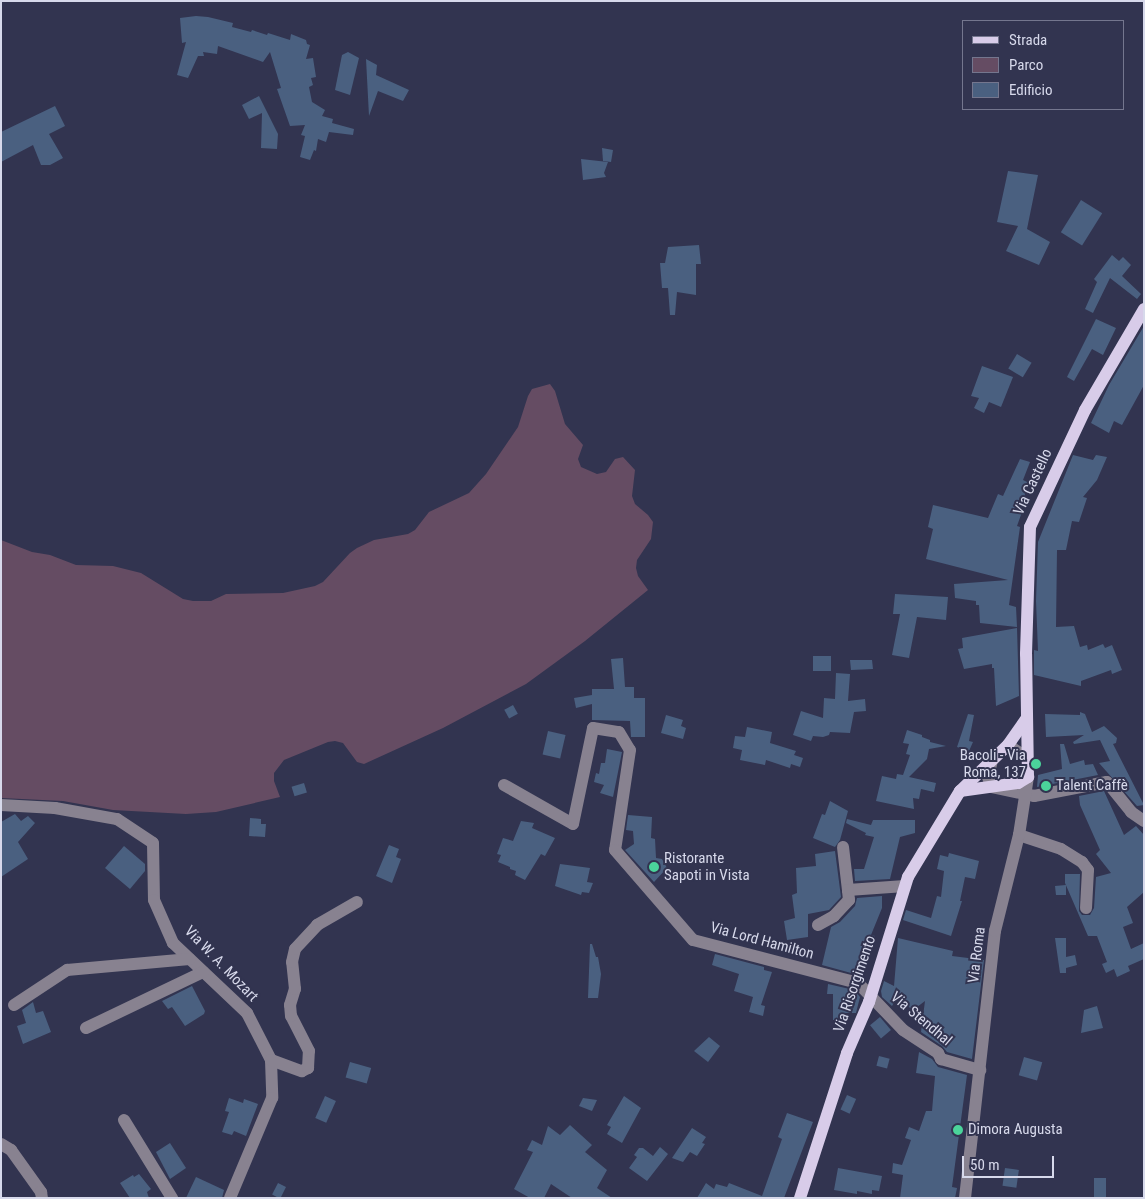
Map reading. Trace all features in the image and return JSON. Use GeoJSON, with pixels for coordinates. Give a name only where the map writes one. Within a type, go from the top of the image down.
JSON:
{"type":"FeatureCollection","features":[{"type":"Feature","properties":{"kind":"main road","name":"Via Castello"},"geometry":{"type":"LineString","coordinates":[[1026,719],[1030,527],[1085,410],[1144,309]]}},
{"type":"Feature","properties":{"kind":"main road","name":"Via Risorgimento"},"geometry":{"type":"LineString","coordinates":[[800,1198],[848,1053],[871,997],[908,877],[960,791],[1008,745],[1026,719]]}},
{"type":"Feature","properties":{"kind":"main road","name":"Via Roma"},"geometry":{"type":"LineString","coordinates":[[1026,719],[1028,777]]}},
{"type":"Feature","properties":{"kind":"main road"},"geometry":{"type":"LineString","coordinates":[[960,791],[1018,783],[1028,777]]}},
{"type":"Feature","properties":{"kind":"street","name":"Via Lord Hamilton"},"geometry":{"type":"LineString","coordinates":[[504,785],[573,824],[593,728],[619,732],[630,750],[615,850],[693,940],[858,982],[871,997]]}},
{"type":"Feature","properties":{"kind":"street"},"geometry":{"type":"LineString","coordinates":[[1008,745],[1027,758]]}},
{"type":"Feature","properties":{"kind":"street"},"geometry":{"type":"LineString","coordinates":[[992,760],[988,777],[991,787],[1034,796],[1107,782],[1131,812],[1144,821]]}},
{"type":"Feature","properties":{"kind":"street","name":"Via Roma"},"geometry":{"type":"LineString","coordinates":[[965,1198],[995,931],[1019,836],[1028,777]]}},
{"type":"Feature","properties":{"kind":"street","name":"Via W. A. Mozart"},"geometry":{"type":"LineString","coordinates":[[1,805],[55,808],[117,819],[153,843],[154,900],[173,943],[247,1013],[272,1060],[272,1098],[230,1198]]}},
{"type":"Feature","properties":{"kind":"street"},"geometry":{"type":"LineString","coordinates":[[1019,836],[1061,849],[1082,862],[1088,870],[1086,908]]}},
{"type":"Feature","properties":{"kind":"street"},"geometry":{"type":"LineString","coordinates":[[818,924],[834,916],[849,900],[843,847]]}},
{"type":"Feature","properties":{"kind":"street"},"geometry":{"type":"LineString","coordinates":[[848,890],[905,886]]}},
{"type":"Feature","properties":{"kind":"street"},"geometry":{"type":"LineString","coordinates":[[272,1060],[302,1071],[308,1068],[309,1052],[292,1016],[290,1005],[295,989],[292,962],[295,949],[317,925],[357,902]]}},
{"type":"Feature","properties":{"kind":"street"},"geometry":{"type":"LineString","coordinates":[[14,1005],[67,970],[190,959]]}},
{"type":"Feature","properties":{"kind":"street"},"geometry":{"type":"LineString","coordinates":[[86,1028],[203,972]]}},
{"type":"Feature","properties":{"kind":"street","name":"Via Stendhal"},"geometry":{"type":"LineString","coordinates":[[871,997],[904,1030],[938,1053],[941,1059],[980,1070]]}},
{"type":"Feature","properties":{"kind":"street"},"geometry":{"type":"LineString","coordinates":[[124,1120],[172,1198]]}},
{"type":"Feature","properties":{"kind":"street"},"geometry":{"type":"LineString","coordinates":[[1,1144],[11,1150],[41,1192],[42,1198]]}},
{"type":"Feature","properties":{"kind":"green space"},"geometry":{"type":"Polygon","coordinates":[[[550,384],[555,391],[565,424],[583,445],[578,459],[581,467],[597,474],[606,472],[615,459],[623,457],[635,470],[632,496],[635,504],[653,522],[651,539],[637,560],[636,568],[638,576],[648,590],[585,641],[526,684],[443,728],[364,764],[357,762],[343,743],[335,741],[328,742],[284,760],[274,773],[274,781],[280,797],[216,812],[186,814],[113,810],[63,801],[1,798],[1,540],[32,552],[50,555],[76,565],[113,566],[141,573],[183,599],[193,601],[211,601],[226,594],[283,593],[315,586],[323,582],[357,548],[374,540],[408,534],[415,530],[429,512],[469,493],[486,474],[518,427],[532,389],[550,384]]]}},
{"type":"Feature","properties":{"kind":"building"},"geometry":{"type":"Polygon","coordinates":[[[196,16],[233,23],[232,27],[251,32],[252,30],[267,35],[268,33],[290,40],[291,34],[306,40],[307,44],[310,45],[306,59],[313,58],[316,77],[311,78],[313,85],[309,87],[312,102],[325,110],[322,116],[333,119],[332,123],[354,129],[353,135],[329,132],[326,142],[318,139],[316,151],[314,150],[310,160],[300,157],[305,136],[301,135],[305,125],[290,126],[277,89],[281,88],[270,52],[263,62],[218,46],[217,54],[203,52],[204,56],[198,56],[188,78],[177,75],[186,42],[182,43],[180,18],[196,16]]]}},
{"type":"Feature","properties":{"kind":"building"},"geometry":{"type":"Polygon","coordinates":[[[348,52],[359,58],[350,95],[335,90],[342,55],[348,52]]]}},
{"type":"Feature","properties":{"kind":"building"},"geometry":{"type":"Polygon","coordinates":[[[366,59],[377,65],[376,75],[409,90],[403,101],[378,91],[369,116],[366,59]]]}},
{"type":"Feature","properties":{"kind":"building"},"geometry":{"type":"Polygon","coordinates":[[[259,96],[278,134],[277,149],[261,148],[262,113],[249,119],[242,105],[259,96]]]}},
{"type":"Feature","properties":{"kind":"building"},"geometry":{"type":"Polygon","coordinates":[[[55,106],[65,126],[49,134],[63,158],[50,165],[41,165],[33,145],[1,162],[1,132],[55,106]]]}},
{"type":"Feature","properties":{"kind":"building"},"geometry":{"type":"Polygon","coordinates":[[[602,148],[613,150],[611,162],[603,161],[602,148]]]}},
{"type":"Feature","properties":{"kind":"building"},"geometry":{"type":"Polygon","coordinates":[[[581,159],[608,162],[604,173],[606,177],[583,180],[581,159]]]}},
{"type":"Feature","properties":{"kind":"building"},"geometry":{"type":"Polygon","coordinates":[[[1008,171],[1038,175],[1027,229],[1050,242],[1039,265],[1006,251],[1018,226],[997,222],[1008,171]]]}},
{"type":"Feature","properties":{"kind":"building"},"geometry":{"type":"Polygon","coordinates":[[[1081,200],[1102,213],[1082,245],[1061,232],[1081,200]]]}},
{"type":"Feature","properties":{"kind":"building"},"geometry":{"type":"Polygon","coordinates":[[[699,245],[701,264],[696,264],[696,295],[677,292],[675,315],[670,315],[668,288],[662,288],[660,263],[665,263],[668,247],[699,245]]]}},
{"type":"Feature","properties":{"kind":"building"},"geometry":{"type":"Polygon","coordinates":[[[1112,255],[1119,261],[1123,257],[1131,265],[1122,276],[1141,294],[1137,299],[1110,278],[1093,313],[1085,309],[1097,282],[1094,279],[1112,255]]]}},
{"type":"Feature","properties":{"kind":"building"},"geometry":{"type":"Polygon","coordinates":[[[1096,319],[1116,328],[1103,355],[1092,349],[1074,381],[1067,377],[1096,319]]]}},
{"type":"Feature","properties":{"kind":"building"},"geometry":{"type":"Polygon","coordinates":[[[1144,326],[1144,385],[1122,425],[1114,421],[1109,433],[1091,423],[1109,385],[1144,326]]]}},
{"type":"Feature","properties":{"kind":"building"},"geometry":{"type":"Polygon","coordinates":[[[1017,354],[1032,363],[1023,377],[1008,369],[1017,354]]]}},
{"type":"Feature","properties":{"kind":"building"},"geometry":{"type":"Polygon","coordinates":[[[982,366],[1013,377],[1001,407],[989,402],[984,413],[974,408],[979,398],[971,396],[982,366]]]}},
{"type":"Feature","properties":{"kind":"building"},"geometry":{"type":"Polygon","coordinates":[[[1073,455],[1093,460],[1096,455],[1107,457],[1097,480],[1083,497],[1087,498],[1079,522],[1072,521],[1066,550],[1057,550],[1056,627],[1074,626],[1080,647],[1087,645],[1088,650],[1103,644],[1105,648],[1112,645],[1122,670],[1112,674],[1111,670],[1081,681],[1081,686],[1034,675],[1034,650],[1038,651],[1036,601],[1038,542],[1073,455]]]}},
{"type":"Feature","properties":{"kind":"building"},"geometry":{"type":"Polygon","coordinates":[[[1020,459],[1030,462],[1023,480],[1027,482],[1022,512],[1017,526],[1020,527],[1009,605],[1016,607],[1017,627],[980,623],[979,605],[976,605],[976,601],[955,598],[954,584],[1008,580],[926,559],[933,529],[928,527],[933,505],[988,518],[998,494],[1003,496],[1020,459]]]}},
{"type":"Feature","properties":{"kind":"building"},"geometry":{"type":"Polygon","coordinates":[[[895,594],[948,597],[946,620],[917,617],[909,658],[892,655],[900,614],[893,614],[895,594]]]}},
{"type":"Feature","properties":{"kind":"building"},"geometry":{"type":"Polygon","coordinates":[[[1017,628],[1019,696],[996,706],[994,668],[992,668],[992,664],[964,669],[958,649],[963,648],[962,638],[1017,628]]]}},
{"type":"Feature","properties":{"kind":"building"},"geometry":{"type":"Polygon","coordinates":[[[813,656],[831,656],[831,671],[813,671],[813,656]]]}},
{"type":"Feature","properties":{"kind":"building"},"geometry":{"type":"Polygon","coordinates":[[[623,658],[625,687],[634,687],[634,698],[645,698],[645,737],[631,737],[630,721],[592,720],[592,704],[576,708],[574,698],[592,695],[592,689],[614,689],[611,659],[623,658]]]}},
{"type":"Feature","properties":{"kind":"building"},"geometry":{"type":"Polygon","coordinates":[[[850,660],[872,660],[873,669],[851,670],[850,660]]]}},
{"type":"Feature","properties":{"kind":"building"},"geometry":{"type":"Polygon","coordinates":[[[836,673],[850,674],[848,701],[865,699],[866,711],[854,712],[850,733],[830,732],[829,735],[823,737],[813,736],[811,741],[793,735],[801,711],[823,718],[824,698],[835,699],[836,673]]]}},
{"type":"Feature","properties":{"kind":"building"},"geometry":{"type":"Polygon","coordinates":[[[513,705],[518,714],[509,719],[504,710],[513,705]]]}},
{"type":"Feature","properties":{"kind":"building"},"geometry":{"type":"Polygon","coordinates":[[[1080,712],[1085,714],[1092,732],[1104,726],[1117,738],[1116,743],[1113,744],[1144,805],[1137,806],[1099,763],[1110,761],[1100,740],[1074,744],[1073,742],[1084,735],[1046,737],[1045,714],[1080,715],[1080,712]]]}},
{"type":"Feature","properties":{"kind":"building"},"geometry":{"type":"Polygon","coordinates":[[[968,714],[974,715],[969,741],[973,742],[969,751],[957,747],[968,714]]]}},
{"type":"Feature","properties":{"kind":"building"},"geometry":{"type":"Polygon","coordinates":[[[666,715],[683,720],[681,726],[686,728],[683,739],[661,733],[666,715]]]}},
{"type":"Feature","properties":{"kind":"building"},"geometry":{"type":"Polygon","coordinates":[[[747,727],[772,732],[770,743],[796,751],[794,755],[803,758],[800,767],[791,764],[790,768],[766,760],[765,765],[740,760],[742,750],[733,748],[735,736],[745,737],[747,727]]]}},
{"type":"Feature","properties":{"kind":"building"},"geometry":{"type":"Polygon","coordinates":[[[907,730],[922,735],[922,737],[930,740],[930,742],[946,746],[929,749],[927,759],[909,777],[936,783],[934,792],[921,789],[919,799],[913,798],[914,809],[876,801],[882,776],[896,779],[897,774],[903,775],[910,755],[906,754],[909,744],[903,743],[907,730]]]}},
{"type":"Feature","properties":{"kind":"building"},"geometry":{"type":"Polygon","coordinates":[[[548,731],[566,735],[560,758],[543,754],[548,731]]]}},
{"type":"Feature","properties":{"kind":"building"},"geometry":{"type":"Polygon","coordinates":[[[1060,744],[1064,744],[1070,764],[1084,760],[1085,765],[1093,764],[1098,775],[1037,787],[1038,775],[1062,769],[1060,744]]]}},
{"type":"Feature","properties":{"kind":"building"},"geometry":{"type":"Polygon","coordinates":[[[607,749],[622,752],[613,797],[600,793],[604,785],[594,782],[596,773],[599,774],[601,763],[605,763],[607,749]]]}},
{"type":"Feature","properties":{"kind":"building"},"geometry":{"type":"Polygon","coordinates":[[[304,783],[307,793],[294,796],[292,787],[304,783]]]}},
{"type":"Feature","properties":{"kind":"building"},"geometry":{"type":"Polygon","coordinates":[[[1104,791],[1124,835],[1136,826],[1144,835],[1144,892],[1127,907],[1133,923],[1123,927],[1131,949],[1144,943],[1144,959],[1128,966],[1130,971],[1117,977],[1114,969],[1106,973],[1102,964],[1107,962],[1097,936],[1088,936],[1065,883],[1065,874],[1080,874],[1079,911],[1082,915],[1090,915],[1094,908],[1096,877],[1111,873],[1096,854],[1100,850],[1080,805],[1079,796],[1104,791]]]}},
{"type":"Feature","properties":{"kind":"building"},"geometry":{"type":"Polygon","coordinates":[[[830,801],[848,811],[840,840],[835,847],[813,838],[822,814],[825,815],[830,801]]]}},
{"type":"Feature","properties":{"kind":"building"},"geometry":{"type":"Polygon","coordinates":[[[15,814],[21,821],[28,816],[35,823],[18,842],[28,859],[1,877],[1,822],[15,814]]]}},
{"type":"Feature","properties":{"kind":"building"},"geometry":{"type":"Polygon","coordinates":[[[628,815],[652,817],[651,838],[655,839],[656,858],[662,859],[667,868],[654,882],[625,850],[634,844],[633,831],[626,830],[628,815]]]}},
{"type":"Feature","properties":{"kind":"building"},"geometry":{"type":"Polygon","coordinates":[[[250,818],[261,819],[261,824],[266,824],[265,837],[249,836],[250,818]]]}},
{"type":"Feature","properties":{"kind":"building"},"geometry":{"type":"Polygon","coordinates":[[[847,819],[871,825],[873,820],[915,820],[915,833],[900,837],[890,879],[855,881],[854,869],[864,869],[874,837],[865,835],[866,833],[846,823],[847,819]]]}},
{"type":"Feature","properties":{"kind":"building"},"geometry":{"type":"Polygon","coordinates":[[[521,821],[534,823],[532,828],[555,838],[545,856],[541,854],[525,880],[515,875],[516,871],[510,869],[510,867],[498,862],[501,855],[497,854],[503,838],[513,841],[521,821]]]}},
{"type":"Feature","properties":{"kind":"building"},"geometry":{"type":"Polygon","coordinates":[[[389,845],[399,849],[396,857],[401,859],[392,883],[376,876],[389,845]]]}},
{"type":"Feature","properties":{"kind":"building"},"geometry":{"type":"Polygon","coordinates":[[[124,846],[145,864],[145,871],[130,889],[105,868],[124,846]]]}},
{"type":"Feature","properties":{"kind":"building"},"geometry":{"type":"Polygon","coordinates":[[[835,851],[841,897],[829,910],[808,914],[808,937],[787,940],[784,921],[795,918],[792,895],[797,893],[796,868],[816,866],[815,854],[835,851]]]}},
{"type":"Feature","properties":{"kind":"building"},"geometry":{"type":"Polygon","coordinates":[[[949,853],[979,861],[975,879],[965,877],[960,901],[962,901],[951,936],[903,920],[906,910],[931,918],[937,896],[941,897],[944,871],[937,869],[940,855],[948,857],[949,853]]]}},
{"type":"Feature","properties":{"kind":"building"},"geometry":{"type":"Polygon","coordinates":[[[560,864],[590,868],[587,882],[593,883],[589,893],[582,892],[581,895],[555,886],[560,864]]]}},
{"type":"Feature","properties":{"kind":"building"},"geometry":{"type":"Polygon","coordinates":[[[1066,885],[1066,895],[1056,895],[1055,886],[1066,885]]]}},
{"type":"Feature","properties":{"kind":"building"},"geometry":{"type":"Polygon","coordinates":[[[882,896],[882,908],[871,935],[875,936],[862,976],[822,965],[831,927],[840,922],[855,906],[857,898],[882,896]]]}},
{"type":"Feature","properties":{"kind":"building"},"geometry":{"type":"Polygon","coordinates":[[[898,938],[953,951],[952,956],[984,960],[972,1059],[947,1052],[942,1046],[921,1032],[925,1001],[913,1010],[897,998],[892,1006],[882,997],[881,991],[884,981],[894,986],[898,938]]]}},
{"type":"Feature","properties":{"kind":"building"},"geometry":{"type":"Polygon","coordinates":[[[1055,938],[1066,938],[1066,957],[1075,955],[1077,965],[1066,968],[1066,973],[1060,973],[1055,938]]]}},
{"type":"Feature","properties":{"kind":"building"},"geometry":{"type":"Polygon","coordinates":[[[590,944],[592,944],[596,957],[598,957],[601,974],[598,998],[588,998],[590,944]]]}},
{"type":"Feature","properties":{"kind":"building"},"geometry":{"type":"Polygon","coordinates":[[[715,954],[764,967],[764,970],[772,972],[761,1005],[765,1006],[763,1016],[749,1012],[753,997],[734,991],[739,974],[712,965],[715,954]]]}},
{"type":"Feature","properties":{"kind":"building"},"geometry":{"type":"Polygon","coordinates":[[[828,984],[854,990],[860,997],[856,1013],[843,1013],[843,1020],[833,1020],[833,994],[827,994],[828,984]]]}},
{"type":"Feature","properties":{"kind":"building"},"geometry":{"type":"Polygon","coordinates":[[[192,986],[205,1011],[204,1014],[185,1026],[172,1007],[168,1009],[162,1001],[192,986]]]}},
{"type":"Feature","properties":{"kind":"building"},"geometry":{"type":"Polygon","coordinates":[[[33,1002],[36,1013],[43,1011],[51,1032],[23,1044],[17,1026],[26,1023],[22,1010],[33,1002]]]}},
{"type":"Feature","properties":{"kind":"building"},"geometry":{"type":"Polygon","coordinates":[[[1097,1006],[1103,1028],[1081,1033],[1084,1010],[1097,1006]]]}},
{"type":"Feature","properties":{"kind":"building"},"geometry":{"type":"Polygon","coordinates":[[[880,1017],[891,1030],[881,1038],[870,1025],[880,1017]]]}},
{"type":"Feature","properties":{"kind":"building"},"geometry":{"type":"Polygon","coordinates":[[[709,1037],[720,1046],[708,1062],[694,1051],[709,1037]]]}},
{"type":"Feature","properties":{"kind":"building"},"geometry":{"type":"Polygon","coordinates":[[[919,1052],[932,1059],[938,1067],[967,1075],[952,1187],[957,1188],[955,1198],[900,1198],[903,1175],[892,1173],[893,1163],[902,1165],[911,1140],[905,1138],[909,1127],[919,1131],[926,1111],[932,1111],[935,1076],[916,1073],[919,1052]]]}},
{"type":"Feature","properties":{"kind":"building"},"geometry":{"type":"Polygon","coordinates":[[[879,1056],[890,1059],[887,1069],[876,1066],[879,1056]]]}},
{"type":"Feature","properties":{"kind":"building"},"geometry":{"type":"Polygon","coordinates":[[[1024,1057],[1042,1062],[1037,1081],[1019,1075],[1024,1057]]]}},
{"type":"Feature","properties":{"kind":"building"},"geometry":{"type":"Polygon","coordinates":[[[350,1062],[371,1068],[367,1083],[346,1077],[350,1062]]]}},
{"type":"Feature","properties":{"kind":"building"},"geometry":{"type":"Polygon","coordinates":[[[847,1095],[856,1099],[850,1114],[840,1110],[847,1095]]]}},
{"type":"Feature","properties":{"kind":"building"},"geometry":{"type":"Polygon","coordinates":[[[325,1096],[336,1101],[326,1123],[315,1118],[325,1096]]]}},
{"type":"Feature","properties":{"kind":"building"},"geometry":{"type":"Polygon","coordinates":[[[624,1096],[641,1108],[622,1143],[607,1134],[611,1127],[607,1125],[624,1096]]]}},
{"type":"Feature","properties":{"kind":"building"},"geometry":{"type":"Polygon","coordinates":[[[229,1098],[243,1103],[244,1099],[258,1104],[246,1136],[234,1131],[232,1135],[222,1132],[229,1112],[225,1111],[229,1098]]]}},
{"type":"Feature","properties":{"kind":"building"},"geometry":{"type":"Polygon","coordinates":[[[583,1098],[597,1100],[592,1111],[579,1106],[583,1098]]]}},
{"type":"Feature","properties":{"kind":"building"},"geometry":{"type":"Polygon","coordinates":[[[787,1113],[813,1122],[784,1198],[697,1198],[706,1183],[714,1189],[716,1184],[727,1187],[729,1183],[762,1196],[782,1139],[778,1137],[787,1113]]]}},
{"type":"Feature","properties":{"kind":"building"},"geometry":{"type":"Polygon","coordinates":[[[570,1125],[592,1145],[585,1152],[607,1170],[597,1188],[612,1198],[572,1198],[551,1184],[544,1198],[530,1198],[514,1189],[533,1152],[527,1150],[532,1140],[542,1145],[548,1126],[560,1135],[570,1125]]]}},
{"type":"Feature","properties":{"kind":"building"},"geometry":{"type":"Polygon","coordinates":[[[692,1128],[706,1137],[702,1143],[705,1144],[697,1156],[690,1152],[683,1162],[672,1158],[692,1128]]]}},
{"type":"Feature","properties":{"kind":"building"},"geometry":{"type":"Polygon","coordinates":[[[170,1143],[186,1168],[170,1179],[156,1152],[170,1143]]]}},
{"type":"Feature","properties":{"kind":"building"},"geometry":{"type":"Polygon","coordinates":[[[660,1147],[668,1154],[647,1181],[629,1168],[637,1157],[634,1155],[639,1148],[643,1148],[653,1156],[660,1147]]]}},
{"type":"Feature","properties":{"kind":"building"},"geometry":{"type":"Polygon","coordinates":[[[838,1168],[882,1176],[879,1191],[872,1190],[872,1194],[857,1191],[857,1194],[834,1190],[838,1168]]]}},
{"type":"Feature","properties":{"kind":"building"},"geometry":{"type":"Polygon","coordinates":[[[1005,1168],[1019,1170],[1016,1188],[1002,1186],[1005,1168]]]}},
{"type":"Feature","properties":{"kind":"building"},"geometry":{"type":"Polygon","coordinates":[[[139,1174],[151,1189],[147,1192],[149,1198],[130,1198],[120,1183],[133,1175],[134,1177],[139,1174]]]}},
{"type":"Feature","properties":{"kind":"building"},"geometry":{"type":"Polygon","coordinates":[[[196,1177],[224,1190],[222,1198],[186,1198],[196,1177]]]}},
{"type":"Feature","properties":{"kind":"building"},"geometry":{"type":"Polygon","coordinates":[[[1094,1178],[1106,1178],[1106,1198],[1094,1198],[1094,1178]]]}},
{"type":"Feature","properties":{"kind":"building"},"geometry":{"type":"Polygon","coordinates":[[[278,1183],[286,1187],[280,1198],[272,1195],[278,1183]]]}},
{"type":"Feature","properties":{"kind":"place","name":"Bacoli - Via Roma, 137"},"geometry":{"type":"Point","coordinates":[1036,764]}},
{"type":"Feature","properties":{"kind":"place","name":"Talent Caffè"},"geometry":{"type":"Point","coordinates":[1046,786]}},
{"type":"Feature","properties":{"kind":"place","name":"Ristorante Sapoti in Vista"},"geometry":{"type":"Point","coordinates":[654,867]}},
{"type":"Feature","properties":{"kind":"place","name":"Dimora Augusta"},"geometry":{"type":"Point","coordinates":[958,1130]}}]}
